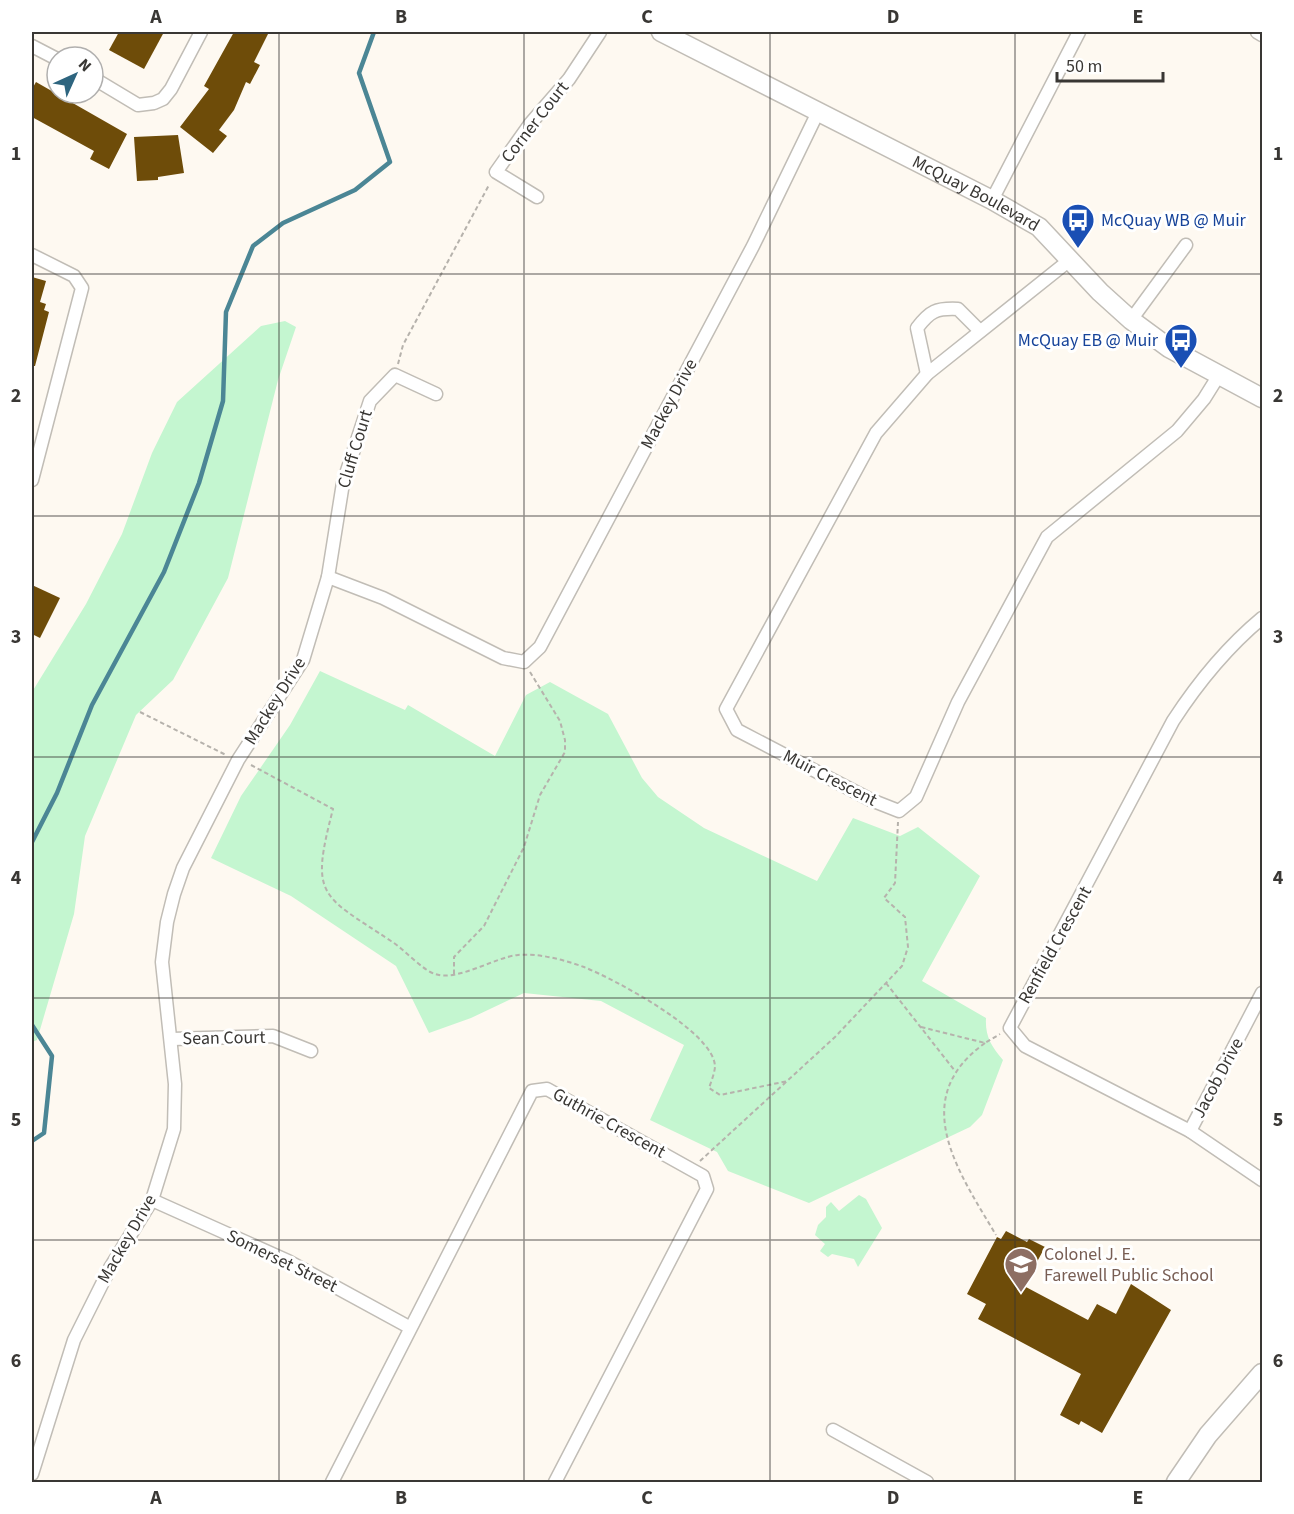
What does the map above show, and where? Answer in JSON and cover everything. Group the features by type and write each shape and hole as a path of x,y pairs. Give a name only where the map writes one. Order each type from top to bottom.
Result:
{"street":[{"path":"105,85 138,105 163,99 171,89 201,32"},
{"name":"Corner Court","path":"537,197 496,172 530,124 570,79 600,32"},
{"name":"McQuay Boulevard","path":"661,32 1039,226 1100,292 1131,320 1169,348 1263,398"},
{"path":"992,200 1079,32"},
{"path":"1257,32 1263,35"},
{"name":"Mackey Drive","path":"524,662 540,647 753,246 818,112"},
{"path":"1131,320 1186,245"},
{"path":"32,255 74,276 82,288 32,480"},
{"name":"Muir Crescent","path":"1071,259 927,374 876,433 726,709 737,730 871,801 899,811 916,797 958,702 1047,537 1177,431 1204,399 1219,375"},
{"path":"927,374 916,328 928,313 945,308 958,309 980,331"},
{"path":"396,375 436,394"},
{"name":"Cluff Court","path":"328,577 343,483 370,401 396,375"},
{"path":"328,577 383,598 503,658 524,662"},
{"name":"Mackey Drive","path":"32,1474 74,1340 110,1268 153,1200 174,1129 172,1039 166,1008 162,962 167,922 183,868 238,760 303,660 328,577"},
{"name":"Renfield Crescent","path":"1010,1028 1173,721 1199,680 1233,642 1263,618"},
{"name":"Jacob Drive","path":"1190,1131 1263,993"},
{"path":"1010,1028 1025,1046 1190,1131 1263,1180"},
{"name":"Sean Court","path":"172,1039 273,1036 311,1051"},
{"name":"Guthrie Crescent","path":"332,1482 532,1091 547,1089 692,1169"},
{"path":"555,1482 707,1189 703,1176 692,1169"},
{"name":"Somerset Street","path":"153,1200 288,1261 409,1328"},
{"path":"1176,1482 1208,1435 1263,1373"},
{"path":"832,1430 927,1482"}],"path":[{"path":"396,375 403,345 496,172"},
{"path":"454,974 454,957 484,926 524,847 540,795 565,752 565,740 560,721 524,662"},
{"path":"140,712 333,809 322,850 321,882 343,910 397,945 435,974 454,974 518,955 556,958 586,968 664,1009 696,1036 708,1049 715,1066 709,1088 713,1092 720,1095 788,1081"},
{"path":"692,1169 835,1037 902,966 908,947 905,917 884,898 895,883 899,811"},
{"path":"886,983 955,1071"},
{"path":"921,1027 985,1043"},
{"path":"996,1235 959,1172 942,1113 946,1088 964,1058 1010,1028"}],"green space":[{"path":"285,321 296,327 278,380 228,578 173,680 136,715 85,836 74,914 37,1040 32,1042 32,692 86,604 122,534 152,453 177,402 261,326"},
{"path":"320,671 405,710 408,705 495,756 526,695 550,682 608,714 642,778 658,797 704,828 817,881 853,818 900,836 918,827 980,876 922,981 986,1018 990,1040 1003,1060 982,1115 970,1127 809,1203 728,1171 717,1152 650,1120 684,1045 601,1001 524,993 471,1018 429,1033 396,966 291,896 211,858 241,796 290,725"},
{"path":"859,1195 866,1199 882,1228 858,1267 854,1259 832,1254 828,1257 820,1251 825,1244 815,1235 818,1225 826,1217 826,1207 831,1202 839,1211"}],"building":[{"path":"119,32 164,32 144,69 109,50"},
{"path":"234,32 269,32 254,62 260,65 250,84 246,82 234,110 219,130 227,136 213,153 180,127 209,89 204,86"},
{"path":"36,82 45,87 45,105 76,105 127,134 109,169 90,159 94,151 32,117 32,89"},
{"path":"178,135 184,173 158,177 158,180 137,181 134,137"},
{"path":"32,277 46,281 40,302 46,304 44,310 49,312 35,366 32,366"},
{"path":"32,585 60,598 40,638 32,634"},
{"path":"1006,1231 1027,1242 1029,1239 1045,1247 1024,1286 1088,1320 1097,1304 1116,1314 1131,1284 1171,1310 1102,1433 1081,1421 1079,1425 1060,1415 1081,1374 978,1319 986,1304 967,1294 997,1237 1001,1239"}],"waterway":[{"path":"32,842 57,793 92,705 164,572 199,483 223,401 226,312 253,246 283,223 355,190 390,162 359,73 374,32"},
{"path":"32,1025 52,1056 44,1133 32,1141"}],"place":[{"name":"McQuay WB @ Muir","path":"1078,249"},
{"name":"McQuay EB @ Muir","path":"1181,369"},
{"name":"Colonel J. E. Farewell Public School","path":"1021,1293"}]}
